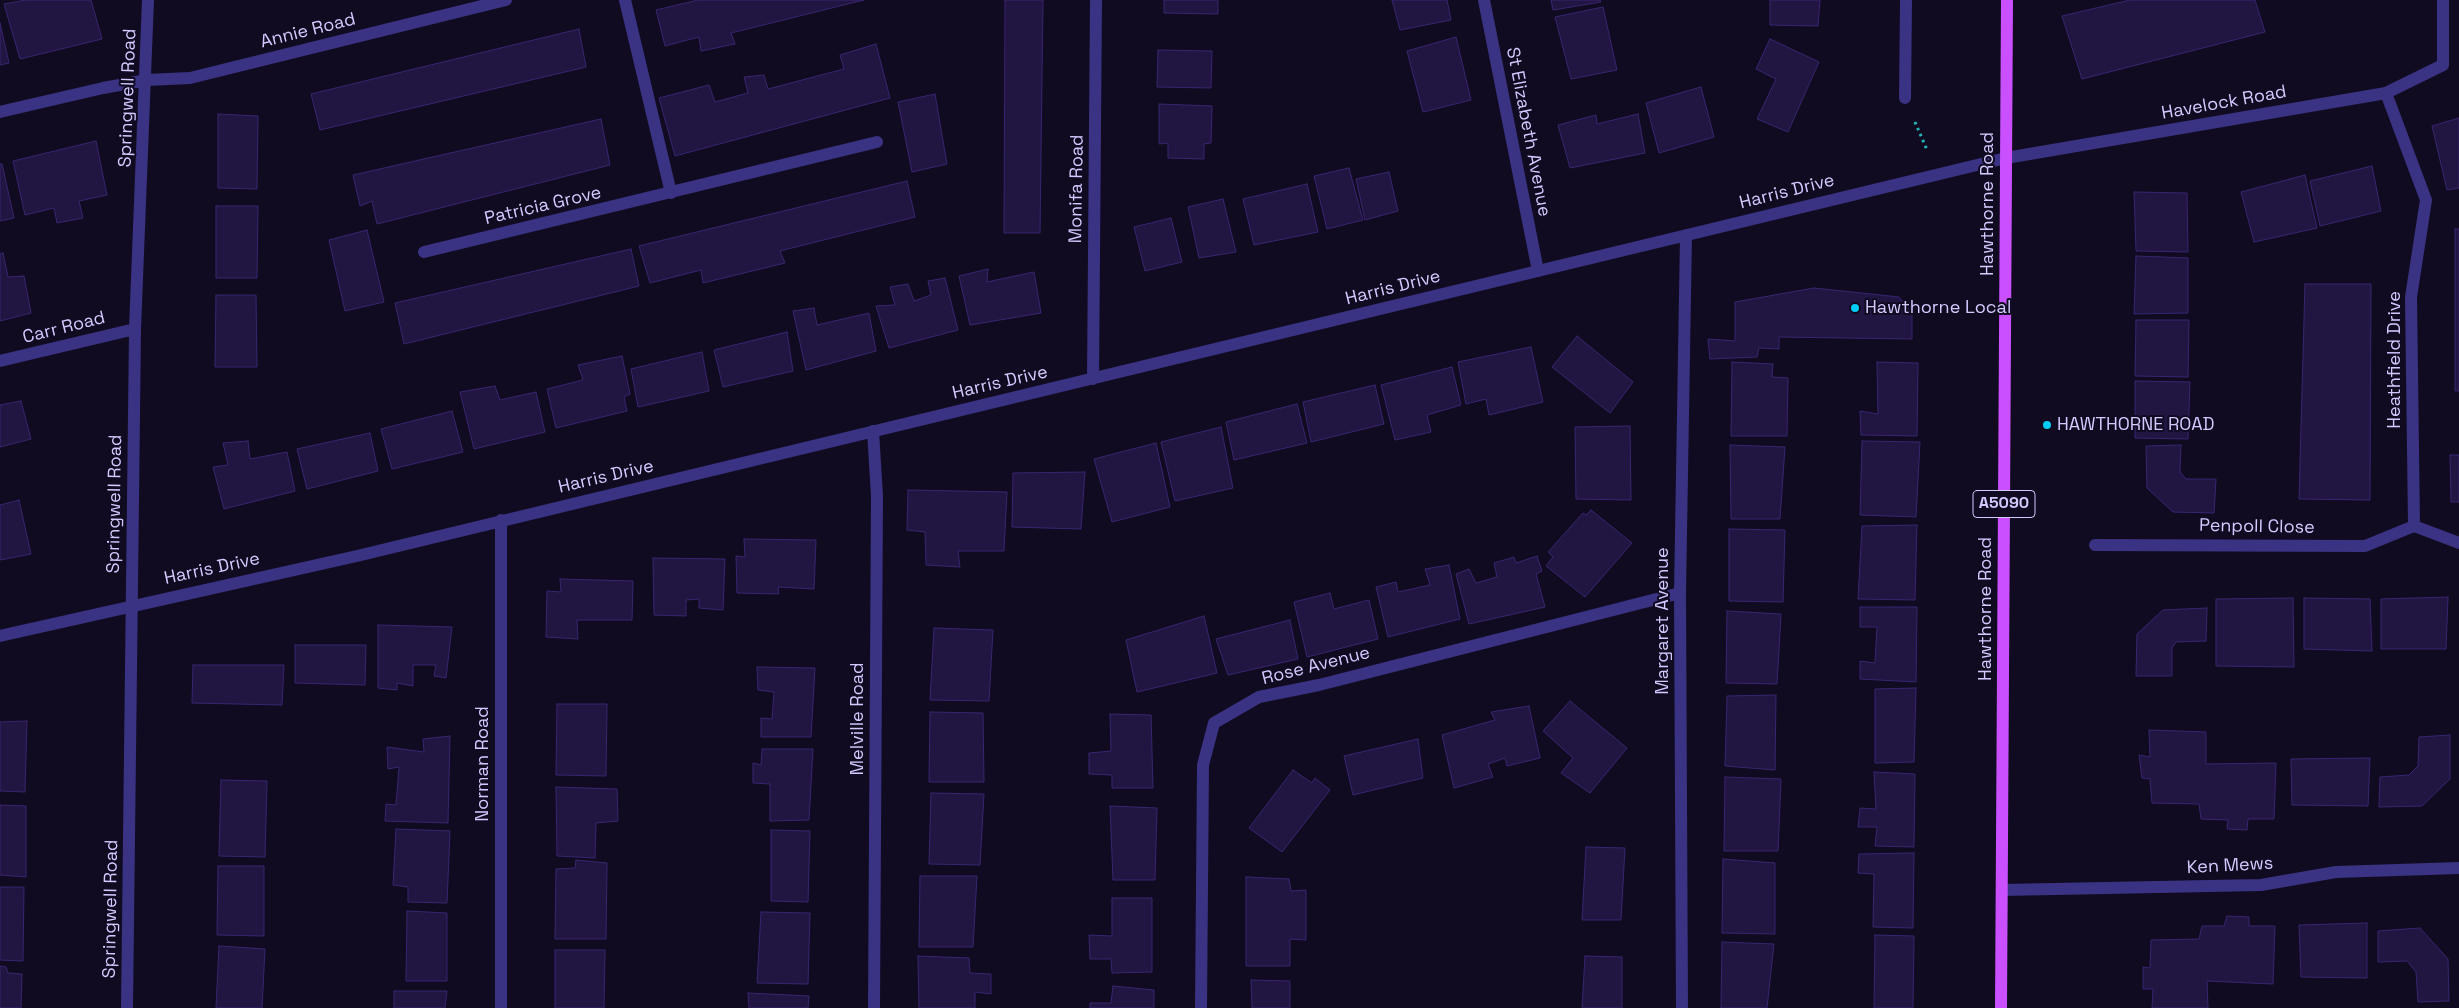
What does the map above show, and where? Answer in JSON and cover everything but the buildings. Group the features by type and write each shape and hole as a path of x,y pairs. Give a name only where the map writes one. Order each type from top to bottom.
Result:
{"main road":[{"name":"Hawthorne Road","path":"2001,1008 2007,0"}],"street":[{"name":"Springwell Road","path":"127,1008 135,329 147,80 148,0"},
{"name":"Annie Road","path":"0,112 103,88 147,80 190,78 506,0"},
{"path":"625,0 671,193"},
{"name":"Monifa Road","path":"1093,379 1096,0"},
{"name":"St Elizabeth Avenue","path":"1484,0 1538,271"},
{"path":"1905,98 1906,0"},
{"name":"Havelock Road","path":"2006,158 2386,94 2443,65 2443,0"},
{"name":"Heathfield Drive","path":"2386,94 2426,200 2411,297 2414,526"},
{"name":"Patricia Grove","path":"424,252 877,142"},
{"name":"Harris Drive","path":"0,636 132,604 357,556 2006,158"},
{"name":"Margaret Avenue","path":"1682,1008 1680,593 1686,235"},
{"name":"Carr Road","path":"0,362 135,329"},
{"name":"Melville Road","path":"873,431 877,496 874,1008"},
{"name":"Norman Road","path":"501,520 501,1008"},
{"path":"2414,526 2459,543"},
{"name":"Penpoll Close","path":"2095,545 2365,546 2414,526"},
{"name":"Rose Avenue","path":"1201,1008 1203,765 1214,723 1259,697 1319,684 1680,593"},
{"name":"Ken Mews","path":"2002,890 2260,885 2336,872 2459,868"}],"path":[{"path":"1905,98 1937,174"}],"place":[{"name":"Hawthorne Local","path":"1855,308"},
{"name":"HAWTHORNE ROAD","path":"2047,425"}]}
